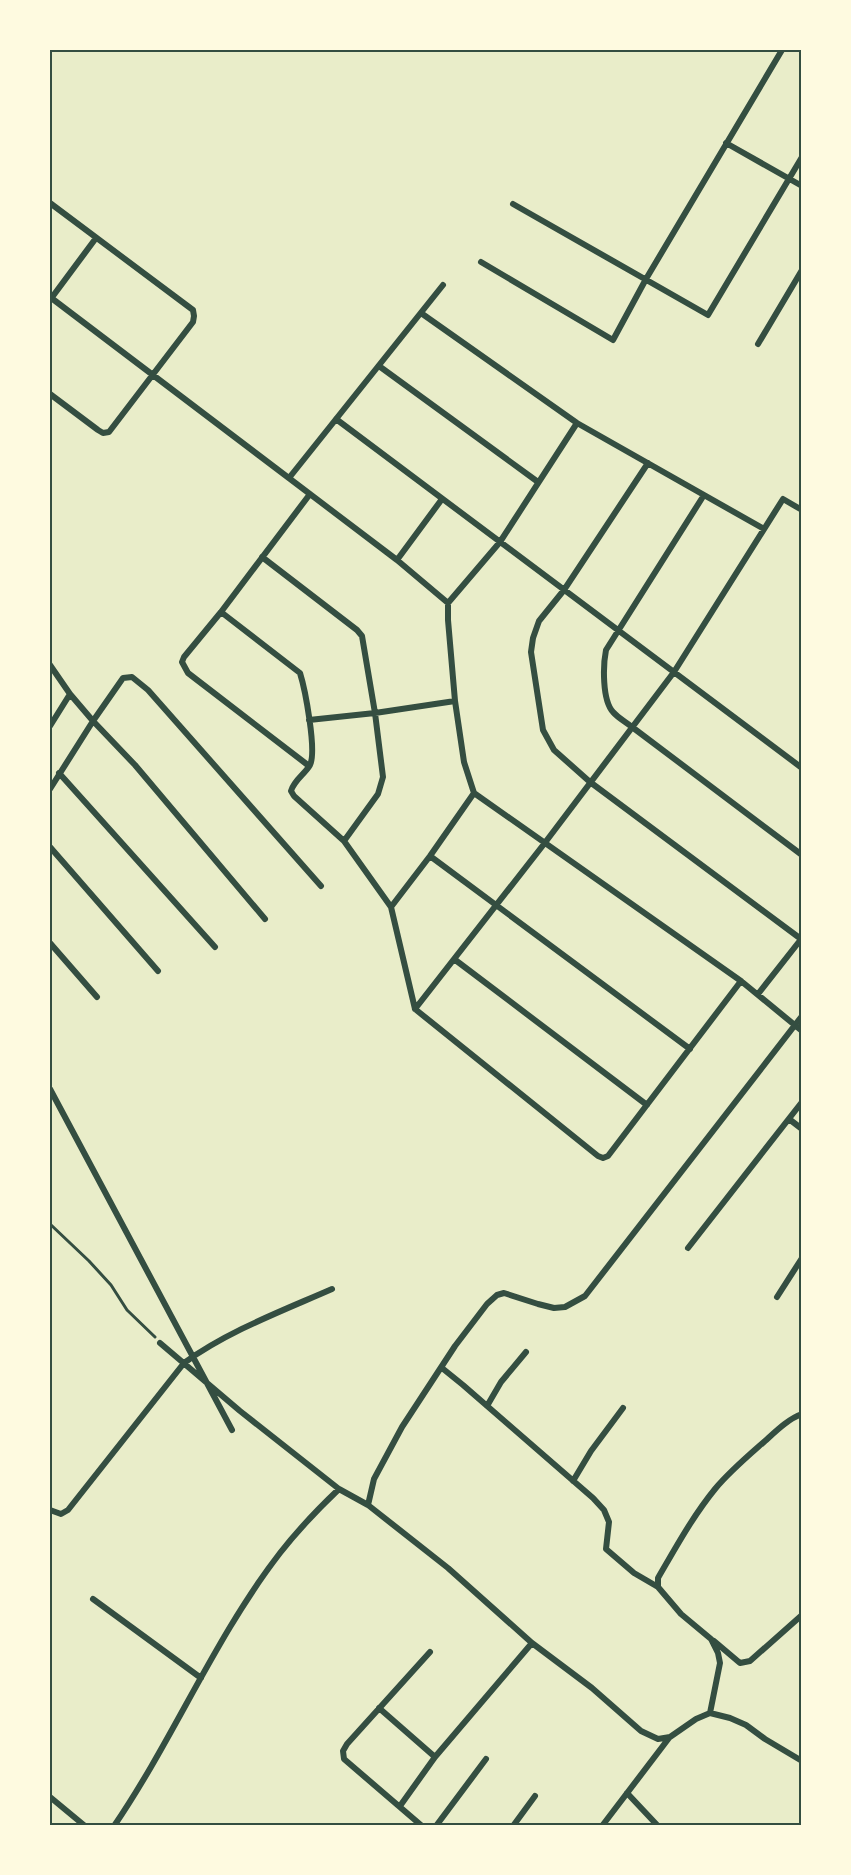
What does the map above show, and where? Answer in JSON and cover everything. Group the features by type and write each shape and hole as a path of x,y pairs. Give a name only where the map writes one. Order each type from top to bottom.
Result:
{"street":[{"path":"480,262 613,340 646,279 782,50"},
{"path":"726,143 801,186"},
{"path":"513,204 708,315 801,157"},
{"path":"50,204 193,310 194,316 193,322 109,432 103,433 98,430 50,394"},
{"path":"96,238 50,299 397,560 448,603"},
{"path":"758,344 801,270"},
{"path":"289,478 443,285"},
{"path":"421,313 577,423 765,528"},
{"path":"379,366 538,482"},
{"path":"336,419 801,768"},
{"path":"577,423 500,542 448,603 455,701 464,762 474,793 758,993 801,1031"},
{"path":"648,463 564,590 539,621 531,652 543,730 554,750 590,782 801,939 758,993"},
{"path":"309,766 188,673 182,662 310,494"},
{"path":"704,495 606,650 603,663 607,702 612,711 632,727 801,855"},
{"path":"397,560 442,499"},
{"path":"415,1009 674,672 783,499 801,510"},
{"path":"262,557 362,636 383,777 378,794 344,841"},
{"path":"221,612 300,673 309,720 312,757 309,766 292,786 291,791 344,841 391,907 415,1009 598,1156 603,1158 608,1156 741,981"},
{"path":"50,664 70,694 135,765 265,919"},
{"path":"50,789 123,678 132,677 148,690 321,886"},
{"path":"50,726 70,694"},
{"path":"309,720 455,701"},
{"path":"59,773 215,947"},
{"path":"391,907 474,793"},
{"path":"50,847 158,971"},
{"path":"430,856 690,1049"},
{"path":"50,943 97,997"},
{"path":"454,959 647,1105"},
{"path":"368,1505 374,1479 418,1400 487,1304 497,1295 504,1293 555,1308 565,1307 585,1296 801,1016"},
{"path":"50,1089 232,1430"},
{"path":"688,1248 801,1102"},
{"path":"789,1119 801,1129"},
{"path":"777,1297 801,1258"},
{"path":"50,1510 61,1514 68,1510 184,1364 202,1351 274,1314 332,1289"},
{"path":"160,1343 240,1411 339,1489 368,1505 448,1568 532,1643 592,1688 641,1731 658,1739 670,1737"},
{"path":"487,1406 501,1382 526,1352"},
{"path":"442,1368 593,1498 607,1516 609,1529 606,1549 612,1556 634,1573 658,1587 681,1614 741,1664 750,1661 801,1615"},
{"path":"573,1481 591,1451 623,1408"},
{"path":"658,1587 658,1578 689,1525 716,1488 738,1464 781,1427 801,1414"},
{"path":"114,1826 145,1778 234,1623 279,1554 303,1524 339,1489"},
{"path":"93,1599 201,1678"},
{"path":"710,1713 720,1663 711,1639"},
{"path":"400,1806 435,1757 532,1643"},
{"path":"422,1826 344,1759 343,1751 430,1652"},
{"path":"380,1708 435,1757"},
{"path":"602,1826 670,1737 696,1719 710,1713 746,1725 801,1761"},
{"path":"436,1826 486,1758"},
{"path":"627,1793 658,1826"},
{"path":"513,1826 535,1796"},
{"path":"50,1797 85,1826"}],"path":[{"path":"50,1224 89,1261 111,1285 127,1310 160,1343"}]}
